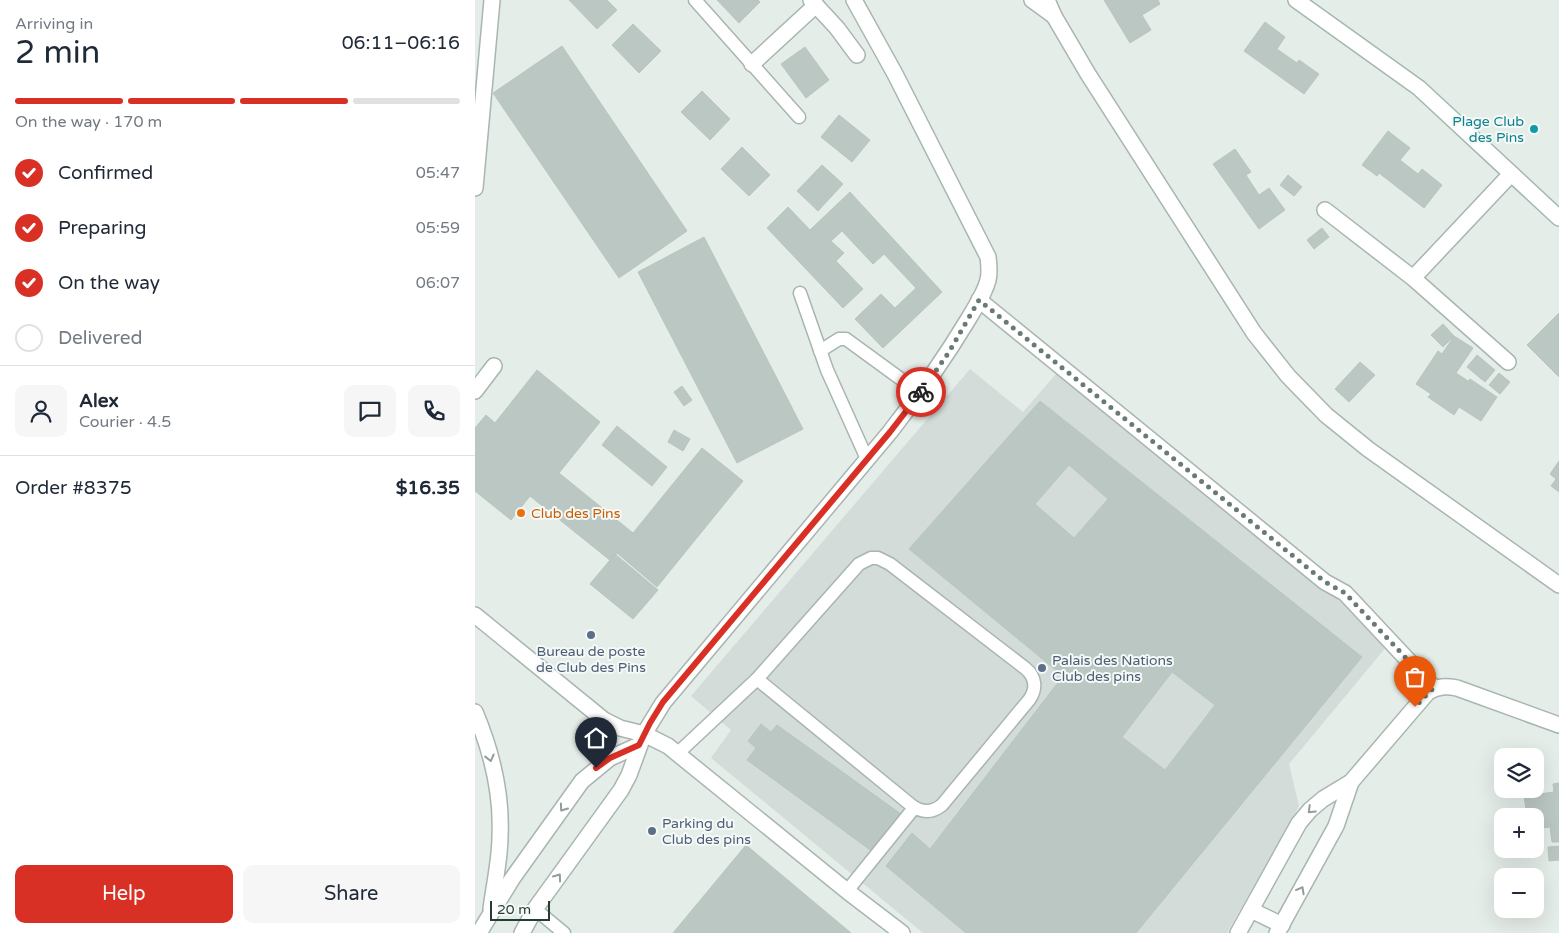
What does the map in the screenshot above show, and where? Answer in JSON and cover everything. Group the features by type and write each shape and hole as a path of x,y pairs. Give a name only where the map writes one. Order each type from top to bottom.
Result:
{"street":[{"path":"475,188 492,0"},
{"path":"522,933 535,909 621,790 629,775 641,740 663,702 920,393 949,352 979,300 988,280 989,268 987,257 895,74 854,0"},
{"path":"1032,0 1054,16"},
{"path":"1047,0 1054,16 1088,74 1254,334 1288,376 1326,415 1368,449 1559,585"},
{"path":"1296,0 1419,88 1559,218"},
{"path":"752,64 814,3 837,28 857,55"},
{"path":"1413,278 1511,174"},
{"path":"1325,210 1413,278 1508,362"},
{"path":"979,300 1325,582 1345,593 1434,688"},
{"path":"475,391 494,366"},
{"path":"475,615 604,720 641,740 663,743 678,753 847,891 902,933"},
{"path":"1238,933 1299,822 1323,800 1351,782 1434,688 1445,686 1457,688 1559,725"},
{"path":"475,712 489,753 499,808 501,836 490,915"},
{"path":"479,933 512,878 582,781 610,758 641,740"},
{"path":"1251,910 1280,929 1336,826 1351,782"}],"lane":[{"path":"695,0 799,117"},
{"path":"800,293 820,351 867,459"},
{"path":"820,351 836,341 846,340 920,393"},
{"path":"678,753 757,679 859,564 871,558 878,558 890,564 1030,672 1035,684 1033,696 942,805 937,809 925,812 914,808 757,679"},
{"path":"847,891 914,808"},
{"path":"535,909 564,933"}],"shaded area":[{"name":"Palais des Nations Club des pins","path":"970,369 1023,412 1056,374 1392,640 1289,764 1299,806 1227,933 923,933 711,758 731,730 691,696"}],"building":[{"path":"569,0 607,0 617,10 597,29"},
{"path":"717,0 758,0 760,2 739,23"},
{"path":"1104,0 1158,0 1160,4 1142,15 1151,30 1130,43"},
{"path":"1265,22 1285,37 1277,49 1297,63 1299,60 1319,74 1304,94 1244,51"},
{"path":"633,24 661,51 639,73 612,45"},
{"path":"562,46 687,231 619,278 493,93"},
{"path":"805,47 829,80 806,98 781,64"},
{"path":"702,91 730,119 710,140 681,112"},
{"path":"839,115 870,140 852,162 821,137"},
{"path":"1388,131 1410,148 1400,160 1418,174 1422,169 1442,185 1424,208 1379,173 1377,176 1362,165"},
{"path":"742,147 770,175 749,196 721,169"},
{"path":"1235,149 1251,172 1246,175 1259,195 1269,188 1285,210 1259,229 1213,164"},
{"path":"822,165 843,184 818,211 797,191"},
{"path":"1288,175 1302,187 1294,196 1280,185"},
{"path":"850,192 942,292 883,348 855,319 881,294 895,308 916,288 884,254 873,264 842,231 831,241 844,253 836,261 863,289 843,308 767,228 788,207 810,230"},
{"path":"1322,228 1329,237 1314,249 1307,240"},
{"path":"704,237 803,429 737,463 638,272"},
{"path":"1559,313 1559,377 1527,345"},
{"path":"1443,324 1454,336 1443,347 1431,335"},
{"path":"1454,336 1473,348 1456,373 1468,381 1470,379 1497,397 1481,421 1459,407 1454,415 1428,397 1431,394 1416,384 1438,351 1442,354"},
{"path":"1477,355 1495,370 1485,382 1467,367"},
{"path":"1360,362 1375,375 1349,402 1335,389"},
{"path":"537,370 600,422 559,473 633,533 702,448 743,481 657,587 617,553 611,561 530,496 511,520 475,491 475,428 486,415 495,423"},
{"path":"1499,373 1510,382 1500,394 1489,385"},
{"path":"682,386 692,400 684,406 674,392"},
{"path":"1040,401 1362,657 1136,933 966,933 886,866 912,833 930,849 1063,676 909,549","holes":["1069,465 1108,499 1074,538 1035,504","1172,672 1215,705 1165,770 1122,737"]},
{"path":"617,426 667,467 652,486 602,445"},
{"path":"674,430 690,439 683,451 668,442"},
{"path":"1559,461 1559,492 1551,486 1556,479 1550,474"},
{"path":"615,554 658,590 633,619 590,584"},
{"path":"761,724 771,732 777,725 901,814 873,852 747,760 756,748 748,741"},
{"path":"1559,783 1559,842 1552,842 1550,827 1544,828 1544,808 1526,808 1524,798 1544,798 1544,793 1554,792 1553,784"},
{"path":"746,845 851,933 673,933"},
{"path":"1559,846 1559,860 1549,861 1548,847"}],"way so far":[{"path":"921,392 949,352 979,300 1325,582 1345,593 1434,688 1415,707"}],"place":[{"name":"Plage Club des Pins","path":"1534,129"},
{"name":"Club des Pins","path":"521,513"},
{"name":"Bureau de poste de Club des Pins","path":"591,635"},
{"name":"Palais des Nations Club des pins","path":"1042,668"},
{"name":"Parking du Club des pins","path":"652,831"}],"route":[{"path":"596,768 610,758 639,745 663,702 890,432 921,392"}]}
